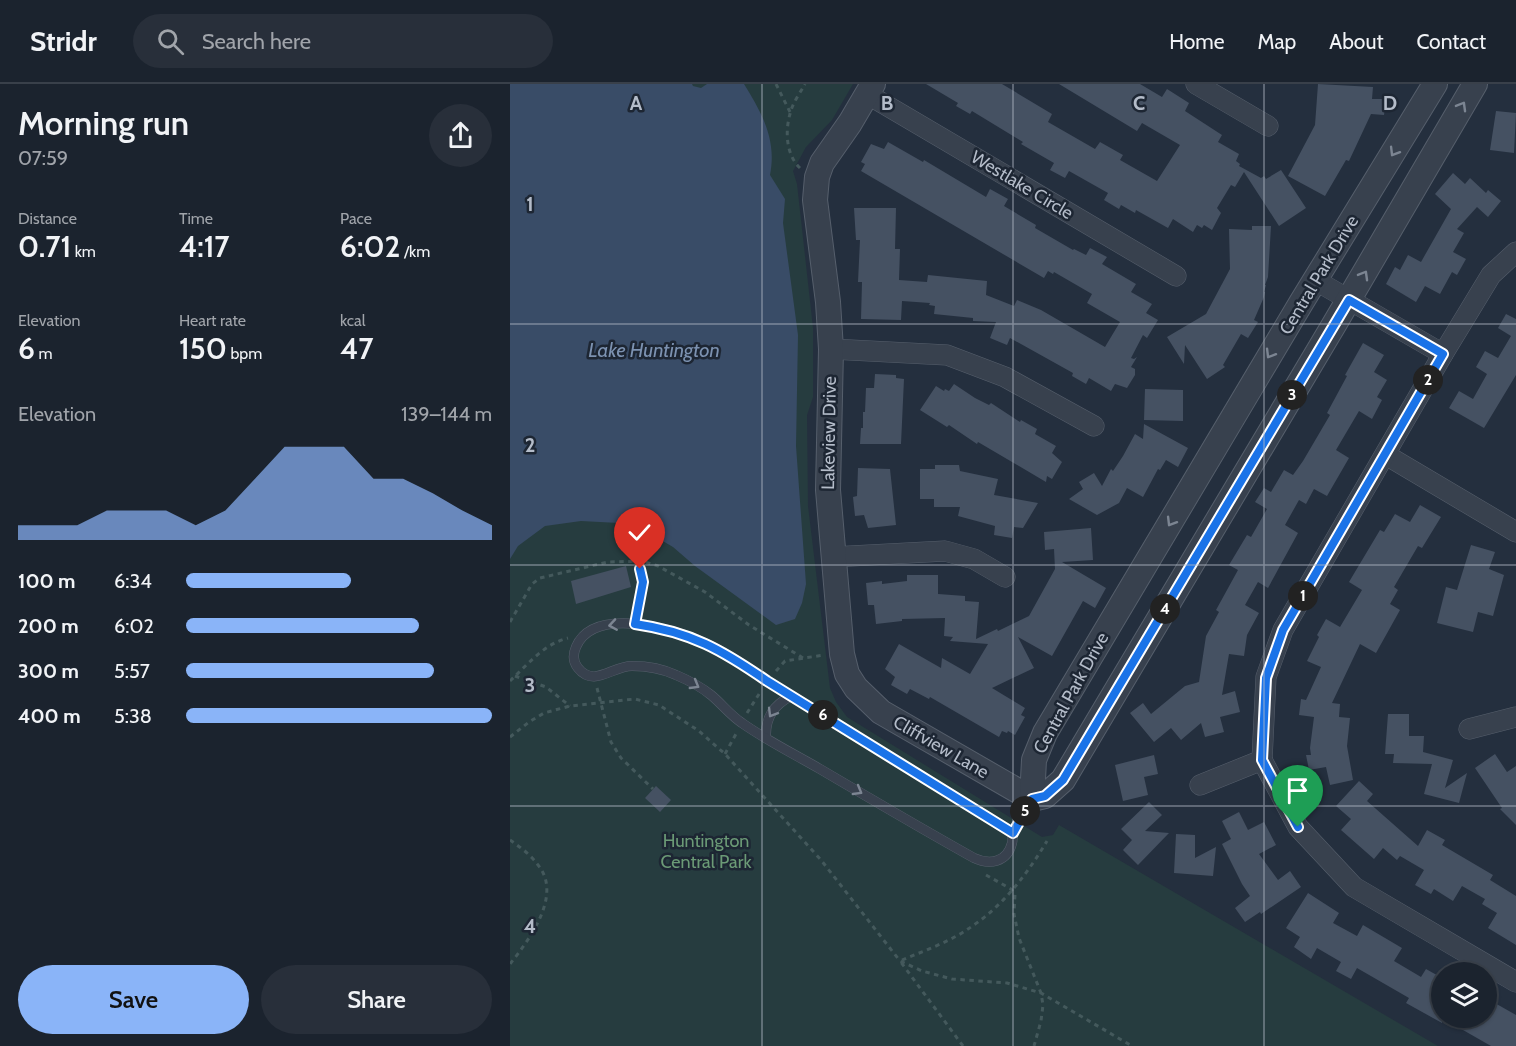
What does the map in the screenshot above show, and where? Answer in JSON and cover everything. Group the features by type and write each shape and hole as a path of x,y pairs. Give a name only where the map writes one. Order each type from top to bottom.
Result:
{"street":[{"path":"1196,84 1268,126"},
{"name":"Central Park Drive","path":"1435,84 1315,280 1046,734 1034,760 1032,799 1045,796 1063,780 1475,84"},
{"path":"818,177 822,163 870,89"},
{"name":"Westlake Circle","path":"870,89 1176,276"},
{"name":"Lakeview Drive","path":"818,177 815,200 828,302 831,349 828,490 832,557 842,654 847,674 856,688"},
{"path":"1516,252 1491,275 1283,630 1266,678 1262,760 1298,827 1354,887 1516,982"},
{"path":"1315,280 1443,354"},
{"path":"831,349 947,355 1005,377 1094,426"},
{"path":"1386,455 1516,532"},
{"path":"832,557 945,550 974,558 1005,578"},
{"name":"Cliffview Lane","path":"856,688 881,712 1032,799"},
{"path":"1469,729 1516,717"},
{"path":"995,779 1012,776 1034,760"},
{"path":"1200,785 1262,760"}],"lane":[{"path":"1013,833 791,696 734,658 706,643 680,633 635,624 614,623 585,634 574,650 573,660 579,670 594,678 617,668 631,666 675,674 700,687 741,723 985,863 995,862 1004,857 1012,844 1013,833 1032,799"},
{"path":"766,738 768,719 774,708 780,701 791,696"}],"path":[{"path":"776,84 790,112"},
{"path":"805,84 790,112 787,133 790,155 801,168 818,177"},
{"path":"635,624 643,582 636,561"},
{"path":"510,622 532,584 540,578 608,562 642,561 658,566 705,592 749,625 803,658"},
{"path":"510,681 541,651 558,641 585,634"},
{"path":"515,676 546,687 570,706"},
{"path":"594,678 611,742 621,758 653,789"},
{"path":"510,737 544,713 600,701 635,699 659,705 699,731 725,754 821,860 963,1046"},
{"path":"510,840 539,865 548,885 545,906 527,942 510,964"},
{"path":"900,961 970,928 993,911 1029,871 1047,841"},
{"path":"974,858 974,864 979,870 1013,891"},
{"path":"1013,891 1014,914 1019,938 1041,993 1043,1005 1034,1046"},
{"path":"900,961 922,971 952,979 1007,983 1041,993 1132,1046"}],"green space":[{"name":"Huntington Central Park","path":"510,84 853,84 832,120 806,147 793,171 797,184 813,328 813,397 807,415 808,506 830,688 836,702 847,717 1042,837 1053,835 1059,825 1438,1046 510,1046"}],"water":[{"name":"Lake Huntington","path":"510,84 692,84 701,88 707,84 744,84 757,106 770,138 772,162 770,175 785,199 783,223 798,335 796,446 806,584 802,603 795,619 776,625 695,566 673,547 649,533 619,523 581,521 545,526 518,546 510,559"}],"building":[{"path":"926,84 1002,84 1052,114 1048,122 1095,149 1100,142 1123,155 1120,160 1157,181 1180,145 1142,123 1137,131 1059,84 1140,84 1162,97 1167,89 1189,103 1185,111 1222,135 1218,142 1239,154 1236,161 1240,164 1239,166 1261,178 1264,176 1266,179 1281,170 1306,208 1279,226 1244,172 1235,187 1231,185 1217,208 1221,213 1212,230 1204,225 1202,228 1197,225 1193,232 1173,219 1168,228 1136,210 1135,213 1121,205 1119,209 1104,200 1108,193 1069,171 1065,178 1050,170 1054,163 972,111 970,114 956,106 958,103"},
{"path":"1318,84 1373,87 1372,99 1386,99 1384,115 1371,114 1349,161 1346,160 1325,196 1288,176 1315,125"},
{"path":"1496,111 1516,113 1514,153 1490,150"},
{"path":"888,142 923,162 924,160 986,197 990,189 1008,199 1004,206 1036,225 1035,228 1073,250 1086,255 1090,248 1107,257 1102,264 1136,284 1131,292 1152,304 1146,313 1158,320 1147,338 1143,335 1131,358 1137,357 1131,367 1135,369 1135,375 1127,388 1115,384 1111,391 1089,378 1086,384 1072,376 1073,373 1010,338 1007,345 990,338 996,322 973,321 973,318 934,314 935,306 929,305 930,303 902,301 901,320 861,319 862,282 858,282 860,240 856,240 854,208 896,208 895,249 900,249 899,280 927,282 928,275 987,281 986,295 1014,306 1017,300 1041,310 1105,347 1120,322 1087,303 1092,294 1054,272 1053,274 1048,271 1044,278 861,171 865,164 861,162 871,144 884,149"},
{"path":"1453,173 1465,184 1470,178 1486,193 1488,190 1501,201 1488,217 1477,207 1457,229 1464,233 1453,252 1466,259 1457,275 1452,272 1440,294 1425,286 1416,302 1386,284 1395,267 1400,270 1408,255 1421,262 1451,209 1435,194"},
{"path":"1252,226 1271,226 1268,277 1264,297 1254,320 1258,322 1248,338 1241,334 1223,365 1225,367 1207,379 1185,345 1184,364 1167,337 1206,314 1230,269 1229,229 1252,230"},
{"path":"1506,314 1516,319 1516,375 1484,428 1449,408 1459,391 1473,399 1487,374 1476,367 1485,351 1498,358 1511,336 1498,328"},
{"path":"1363,343 1384,355 1374,372 1387,380 1377,397 1382,400 1372,419 1359,411 1336,450 1349,458 1327,496 1314,489 1306,504 1299,500 1285,525 1298,533 1268,588 1258,582 1245,605 1259,613 1247,635 1244,656 1229,654 1222,695 1235,691 1240,712 1220,717 1224,732 1205,737 1201,723 1181,740 1171,728 1154,742 1130,713 1143,703 1151,714 1185,686 1199,682 1206,636 1219,612 1216,610 1238,570 1229,565 1247,535 1251,537 1267,509 1255,502 1264,488 1271,492 1284,470 1293,475 1303,461 1330,415 1327,413"},
{"path":"875,374 896,375 896,378 904,379 901,444 860,444 866,388 874,388"},
{"path":"954,384 975,398 989,405 991,403 1020,422 1021,420 1037,429 1035,434 1056,446 1052,453 1062,462 1052,479 1047,476 1046,482 920,410 936,386 949,391"},
{"path":"1145,389 1183,390 1183,421 1144,420"},
{"path":"1144,424 1188,448 1178,467 1166,460 1160,470 1158,469 1143,497 1127,488 1119,503 1097,515 1069,499 1083,489 1079,482 1094,473 1102,486 1135,434 1143,439"},
{"path":"935,465 959,465 960,471 998,479 994,495 1038,503 1023,528 1014,527 1012,538 994,535 995,526 958,516 960,507 934,507 934,499 920,499 920,469 935,469"},
{"path":"858,468 890,469 896,525 868,528 864,515 855,516 853,497 857,496"},
{"path":"1420,505 1441,517 1422,548 1418,546 1394,587 1398,590 1390,604 1400,610 1376,653 1360,644 1332,703 1340,704 1339,717 1350,718 1347,746 1353,780 1330,785 1326,767 1309,770 1306,755 1311,755 1314,717 1299,715 1301,699 1306,700 1321,667 1307,661 1326,619 1340,627 1362,590 1349,582 1380,530 1384,532 1395,514 1410,522"},
{"path":"1091,528 1093,560 1062,562 1106,588 1095,608 1083,601 1052,656 1018,637 1034,668 992,688 1025,708 1021,715 1025,717 1015,735 1002,731 999,737 930,697 929,699 910,689 907,694 891,685 895,677 885,669 899,644 941,668 942,658 970,674 988,644 950,641 953,637 944,636 945,618 902,619 902,621 876,624 874,605 868,605 866,583 907,581 907,575 938,575 938,594 965,596 965,601 979,602 976,639 1029,616 1055,569 1054,549 1045,550 1044,532"},
{"path":"1471,545 1495,552 1489,569 1504,575 1493,616 1478,612 1473,632 1437,623 1446,587 1457,590"},
{"path":"626,566 631,587 576,604 571,581"},
{"path":"1388,714 1409,714 1409,736 1424,736 1423,752 1453,760 1445,788 1467,773 1459,803 1424,794 1432,764 1393,763 1394,754 1385,754"},
{"path":"1495,754 1507,772 1516,766 1516,825 1500,809 1502,808 1475,768"},
{"path":"1154,755 1158,774 1144,777 1148,795 1123,801 1115,765"},
{"path":"1359,781 1373,794 1367,801 1418,846 1427,830 1445,840 1442,845 1493,875 1490,880 1516,896 1516,945 1488,928 1497,913 1482,904 1485,899 1462,886 1453,901 1434,889 1431,894 1415,885 1424,870 1400,856 1397,860 1383,848 1374,859 1341,830 1351,819 1336,806"},
{"path":"656,786 671,800 660,812 645,798"},
{"path":"1149,802 1162,815 1145,831 1169,833 1138,865 1123,850 1132,840 1121,829"},
{"path":"1239,812 1248,830 1264,822 1276,845 1259,854 1278,880 1290,871 1301,887 1245,922 1235,908 1250,896 1222,844 1231,839 1222,821"},
{"path":"1176,834 1195,835 1195,858 1216,847 1213,876 1174,873"},
{"path":"1308,893 1339,913 1333,923 1357,936 1363,925 1402,948 1394,961 1421,977 1426,969 1431,972 1431,1017 1406,1003 1409,998 1357,968 1351,979 1336,971 1341,962 1317,948 1311,959 1294,947 1300,937 1286,928"},
{"path":"1497,1004 1516,1015 1516,1046 1491,1046 1460,1028 1497,1028"}],"route":[{"path":"640,569 643,582 639,592 635,624 680,633 706,643 734,658 767,681 1013,833 1032,799 1045,796 1063,780 1349,300 1443,354 1283,630 1266,678 1262,760 1298,827"}]}
